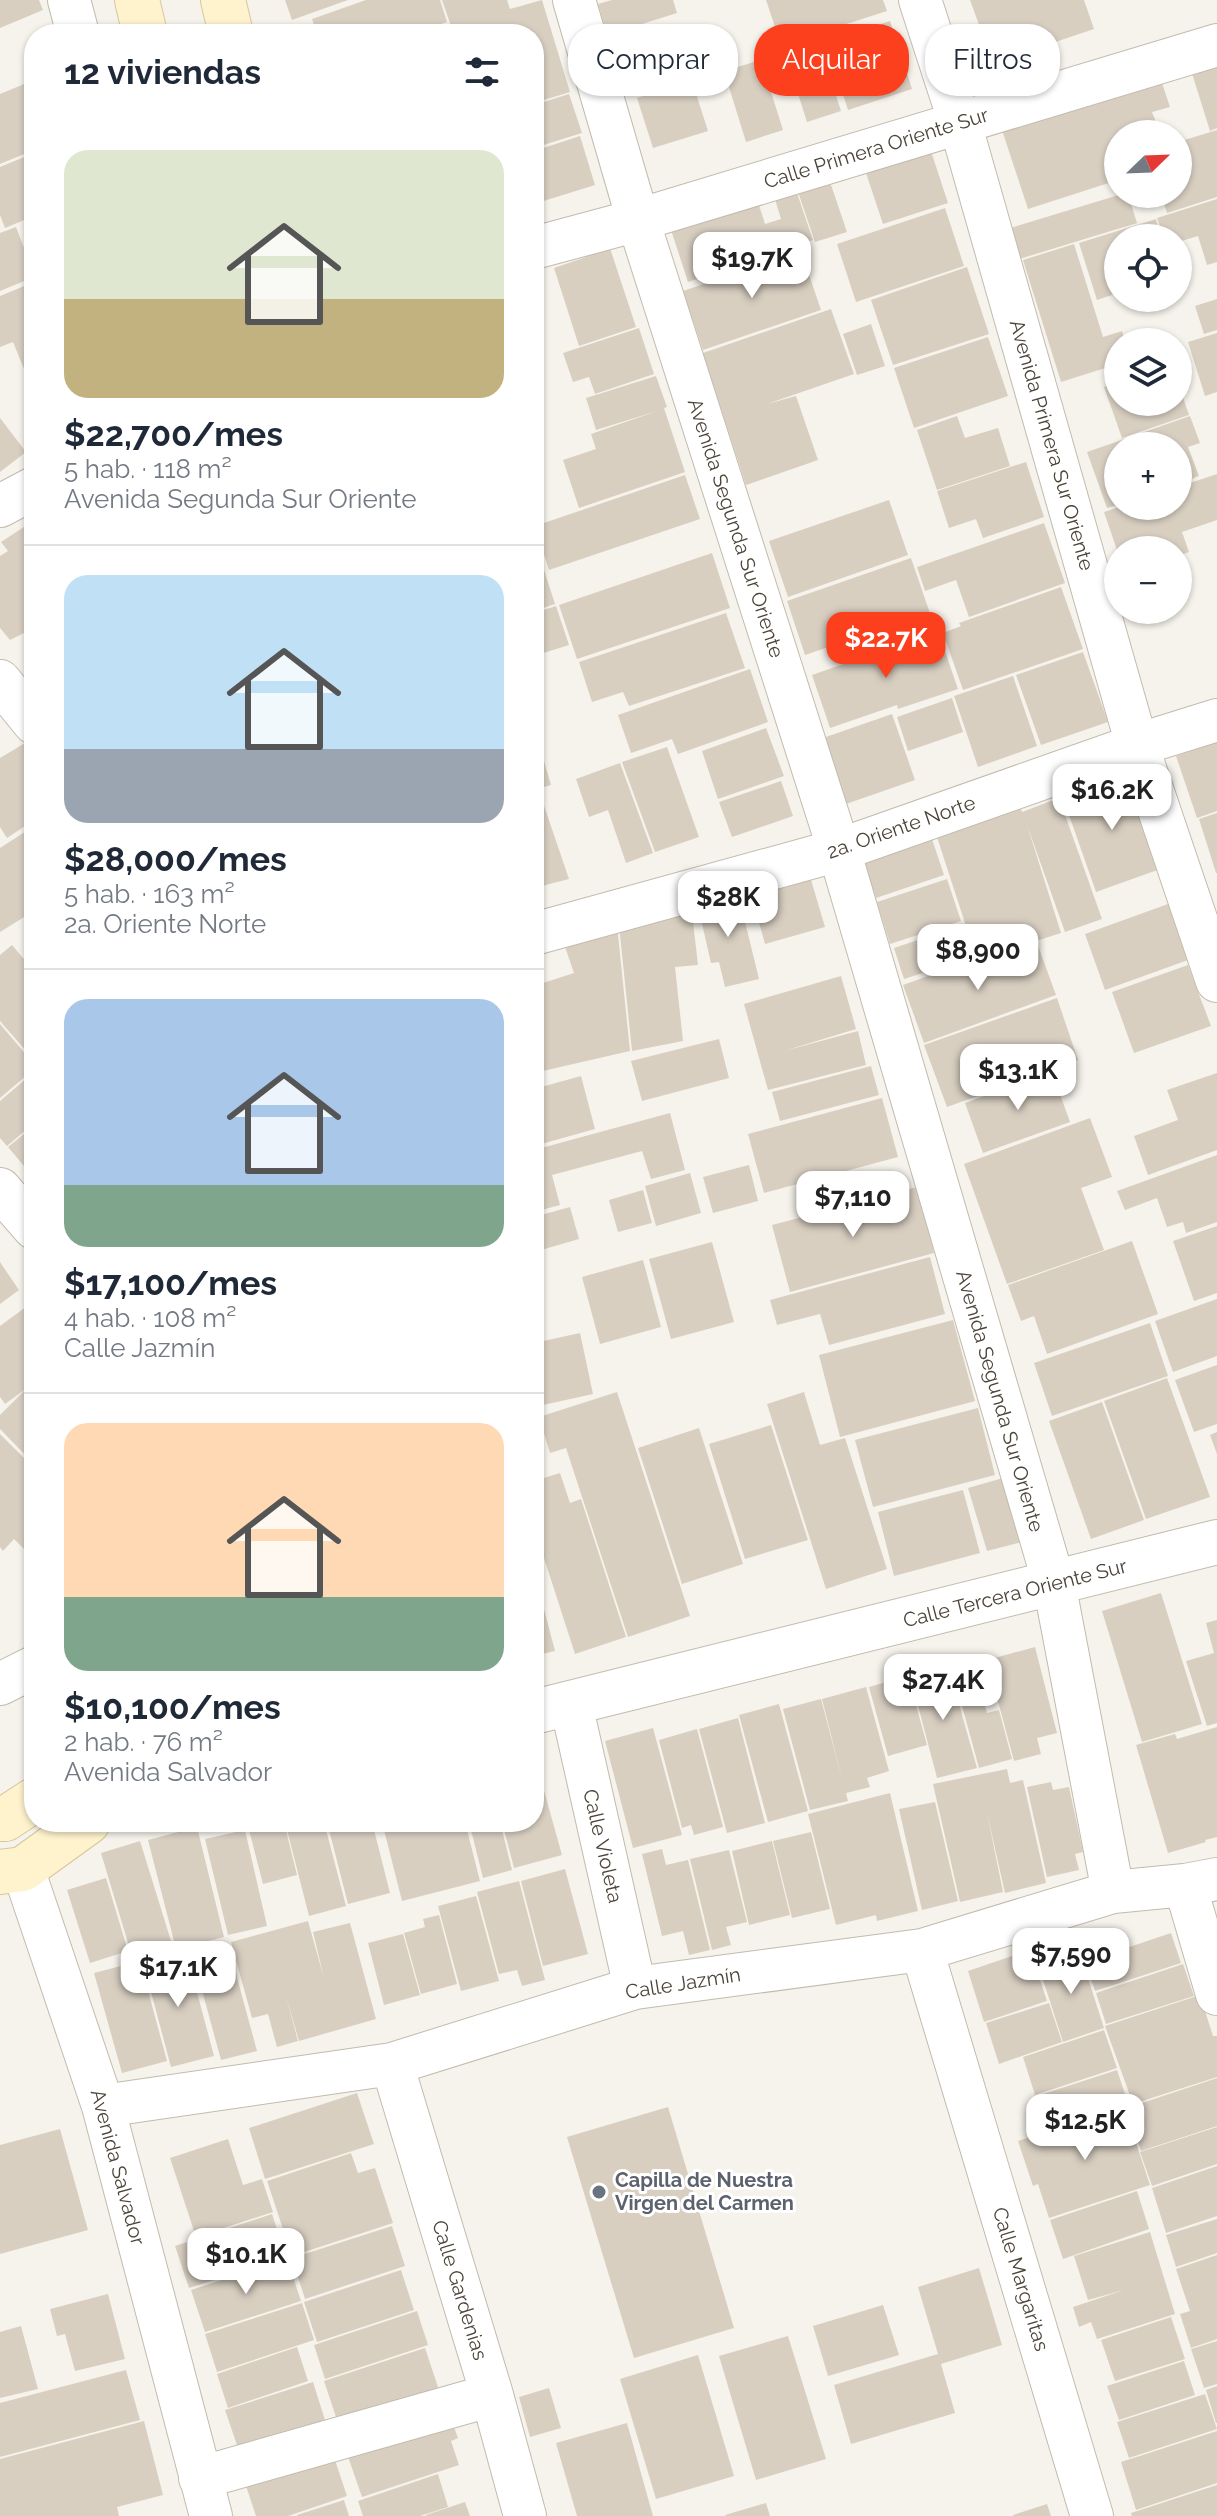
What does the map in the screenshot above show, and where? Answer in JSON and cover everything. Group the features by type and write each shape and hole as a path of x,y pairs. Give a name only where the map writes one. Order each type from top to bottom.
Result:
{"main road":[{"path":"137,0 143,24"},
{"path":"223,0 229,24"},
{"path":"0,1819 24,1807"},
{"path":"12,1871 72,1832"}],"street":[{"path":"69,0 75,24"},
{"name":"Avenida Segunda Sur Oriente","path":"574,0 638,220 839,850 1054,1583 1113,1892"},
{"name":"Avenida Primera Sur Oriente","path":"920,0 960,123 1137,745 1217,981"},
{"name":"Calle Primera Oriente Sur","path":"544,245 638,220 1217,45"},
{"path":"0,506 24,493"},
{"path":"0,681 24,711"},
{"name":"2a. Oriente Norte","path":"544,931 839,850 1217,720"},
{"path":"0,1189 24,1217"},
{"name":"Calle Tercera Oriente Sur","path":"552,1708 1217,1542"},
{"path":"0,1684 24,1672"},
{"name":"Calle Violeta","path":"552,1708 635,1988"},
{"name":"Avenida Salvador","path":"12,1871 103,2106 206,2497"},
{"path":"1201,1882 1217,1994"},
{"name":"Calle Jazmín","path":"103,2106 392,2064 635,1988 922,1950 1113,1892 1201,1882"},
{"name":"Calle Margaritas","path":"922,1950 1092,2516"},
{"name":"Calle Gardenias","path":"392,2064 492,2395 525,2516"},
{"path":"206,2497 492,2395"}],"building":[{"path":"0,0 39,0 43,10 0,28"},
{"path":"285,0 348,0 292,20"},
{"path":"366,0 440,0 447,22 314,24 312,19"},
{"path":"442,0 507,0 510,9 542,0 568,85 568,93 544,100 544,24 450,24"},
{"path":"612,0 673,0 677,13 642,24 604,24 598,4"},
{"path":"766,0 883,0 887,11 846,24 774,24"},
{"path":"970,0 1084,0 1094,29 1060,40 1060,24 979,24"},
{"path":"1217,59 1217,128 1210,131 1190,67"},
{"path":"754,62 754,96 772,96 783,130 746,142 732,96 738,96 738,67"},
{"path":"1161,80 1170,107 1152,112 1155,120 1104,120 1104,185 1028,209 1001,127"},
{"path":"24,84 24,154 0,164 0,94"},
{"path":"568,94 582,133 544,145 544,102"},
{"path":"697,96 708,131 653,148 637,98"},
{"path":"799,96 836,96 841,111 807,122"},
{"path":"843,96 891,96 848,110"},
{"path":"1217,130 1217,197 1192,205 1192,138"},
{"path":"580,136 595,185 544,201 544,148"},
{"path":"929,145 948,203 883,224 864,167"},
{"path":"24,157 24,220 5,228 0,215 0,167"},
{"path":"828,176 847,232 815,242 796,186"},
{"path":"796,190 813,240 688,282 671,230 758,202 765,224 781,219 774,196"},
{"path":"1104,199 1104,208 1132,208 1137,223 1104,224 1104,233 1016,260 1007,229"},
{"path":"1217,199 1217,262 1207,265 1198,236 1192,238 1192,224 1159,224 1157,218"},
{"path":"945,208 964,266 856,302 837,244"},
{"path":"1165,208 1183,208 1167,213"},
{"path":"1156,219 1157,224 1140,224"},
{"path":"16,227 24,248 24,281 0,291 0,233"},
{"path":"1104,235 1104,298 1097,300 1079,243"},
{"path":"608,242 636,327 579,346 554,268 586,257 584,250"},
{"path":"1074,244 1104,337 1104,368 1061,382 1023,260"},
{"path":"801,251 821,310 703,350 683,291"},
{"path":"967,267 989,334 893,365 871,300"},
{"path":"24,286 24,369 13,342 0,347 0,296"},
{"path":"1217,299 1217,330 1204,334 1195,306"},
{"path":"831,309 854,374 767,404 796,396 818,460 746,485 703,353"},
{"path":"871,324 885,366 857,375 843,334"},
{"path":"639,328 654,374 595,394 589,377 573,382 563,353"},
{"path":"1217,333 1217,392 1205,396 1192,355 1192,341"},
{"path":"988,337 1008,396 914,428 894,368"},
{"path":"656,376 685,472 579,508 563,460 596,449 591,434 657,411 596,430 586,398"},
{"path":"957,416 965,438 998,428 1010,466 937,490 917,430"},
{"path":"1114,416 1186,416 1139,432 1120,432"},
{"path":"1190,416 1200,443 1192,446 1192,432 1144,432"},
{"path":"0,418 24,454 0,472"},
{"path":"1104,446 1104,500 1087,452"},
{"path":"1192,458 1199,476 1192,479"},
{"path":"1026,462 1044,517 983,538 976,519 949,528 937,491"},
{"path":"1217,474 1217,520 1182,532 1183,536 1112,536 1107,520 1192,520 1192,482"},
{"path":"685,475 700,519 549,570 544,554 544,523"},
{"path":"889,500 908,555 788,597 769,541"},
{"path":"1044,523 1065,583 969,617 956,580 925,591 917,567"},
{"path":"24,527 24,633 10,640 0,628 0,556 8,551 1,542"},
{"path":"712,553 730,608 577,659 559,605"},
{"path":"911,558 935,628 881,647 875,631 805,655 787,601"},
{"path":"544,570 555,604 544,608"},
{"path":"1061,587 1083,649 963,690 943,633 961,626 959,623"},
{"path":"556,606 569,645 544,653 544,610"},
{"path":"726,613 745,668 629,706 623,692 592,702 579,662"},
{"path":"938,631 958,689 898,709 897,705 830,728 812,675"},
{"path":"1083,652 1108,722 1041,745 1016,675"},
{"path":"750,669 768,722 678,754 672,739 631,753 618,715"},
{"path":"1013,676 1037,746 978,767 954,696"},
{"path":"952,698 963,732 908,751 897,717"},
{"path":"892,714 915,780 846,804 823,738"},
{"path":"766,728 784,776 718,799 702,751"},
{"path":"1217,742 1217,811 1197,818 1176,756"},
{"path":"24,744 24,827 7,838 0,827 0,758"},
{"path":"667,747 699,837 655,852 622,762"},
{"path":"544,761 551,785 544,787"},
{"path":"620,763 653,853 626,863 608,810 589,817 576,779"},
{"path":"1128,771 1163,868 1096,892 1062,795"},
{"path":"781,781 793,816 732,837 719,802"},
{"path":"1059,798 1102,919 1065,932 1027,825 1061,933 977,960 936,834 1020,806 1022,812"},
{"path":"544,806 569,879 544,885"},
{"path":"1217,813 1217,873 1216,873 1199,819"},
{"path":"929,830 944,875 876,898 861,853"},
{"path":"24,832 24,917 0,932 0,848"},
{"path":"809,873 825,927 765,944 750,890"},
{"path":"947,879 961,921 890,944 877,902"},
{"path":"738,893 759,979 725,987 719,962 711,963 697,902"},
{"path":"691,904 698,965 675,967 683,1041 632,1051 619,925"},
{"path":"1168,904 1188,960 1105,990 1085,934"},
{"path":"617,925 630,1051 544,1071 544,983 574,973 564,944"},
{"path":"962,925 972,957 904,979 894,948"},
{"path":"1037,943 1056,995 924,1043 903,985 973,960 975,965"},
{"path":"12,945 24,959 24,1049 0,1021 0,955"},
{"path":"1188,965 1211,1026 1134,1053 1112,992"},
{"path":"841,976 856,1029 784,1051 858,1031 866,1065 768,1090 744,1004"},
{"path":"1057,998 1078,1060 947,1107 924,1045"},
{"path":"0,1024 24,1052 24,1078 0,1098"},
{"path":"719,1039 729,1078 642,1101 631,1061"},
{"path":"871,1066 879,1095 780,1121 772,1092"},
{"path":"1052,1072 1070,1122 983,1153 965,1103"},
{"path":"1217,1073 1217,1150 1148,1175 1134,1136 1178,1120 1167,1090"},
{"path":"581,1076 595,1129 544,1143 544,1086"},
{"path":"24,1081 24,1132 7,1146 0,1138 0,1101"},
{"path":"882,1098 898,1157 764,1193 748,1134"},
{"path":"670,1113 685,1170 651,1179 642,1151 552,1175 560,1205 544,1209 544,1147"},
{"path":"1090,1118 1112,1177 1081,1188 1104,1250 1007,1284 964,1164"},
{"path":"24,1134 24,1166 8,1147"},
{"path":"1217,1155 1217,1222 1186,1233 1183,1222 1167,1227 1157,1198 1125,1210 1117,1191"},
{"path":"749,1165 758,1201 713,1213 703,1177"},
{"path":"690,1173 701,1213 656,1226 645,1186"},
{"path":"917,1187 934,1253 790,1292 772,1225"},
{"path":"643,1190 652,1223 618,1232 609,1200"},
{"path":"570,1207 579,1239 544,1249 544,1214"},
{"path":"1217,1226 1217,1293 1194,1301 1173,1241"},
{"path":"1132,1241 1158,1314 1047,1354 1034,1316 1021,1321 1008,1285"},
{"path":"712,1242 734,1322 671,1339 649,1259"},
{"path":"930,1257 945,1314 829,1345 820,1314 777,1325 770,1300"},
{"path":"643,1260 661,1327 600,1344 582,1277"},
{"path":"0,1262 19,1290 0,1304"},
{"path":"1217,1299 1217,1356 1173,1372 1155,1321"},
{"path":"24,1308 24,1390 5,1404 0,1397 0,1326"},
{"path":"953,1320 975,1401 840,1437 819,1355"},
{"path":"1150,1323 1168,1376 1052,1416 1034,1363"},
{"path":"580,1333 593,1394 544,1405 544,1341"},
{"path":"1217,1365 1217,1424 1194,1432 1175,1380"},
{"path":"1167,1378 1210,1497 1146,1519 1104,1401"},
{"path":"24,1391 24,1454 0,1429 0,1415"},
{"path":"617,1392 690,1616 628,1637 566,1448 550,1453 544,1433 544,1415"},
{"path":"804,1392 820,1445 845,1438 887,1569 826,1589 767,1404"},
{"path":"1102,1402 1144,1520 1091,1539 1049,1421"},
{"path":"978,1408 995,1475 873,1507 855,1440"},
{"path":"771,1425 808,1540 745,1559 709,1444"},
{"path":"699,1428 743,1564 682,1584 638,1448"},
{"path":"1217,1432 1217,1454 1210,1435"},
{"path":"0,1434 24,1458 24,1549 14,1539 3,1551 0,1547"},
{"path":"560,1473 570,1503 581,1499 626,1637 575,1654 544,1558 544,1478"},
{"path":"1003,1478 1022,1542 987,1551 968,1488"},
{"path":"963,1490 980,1553 894,1576 878,1512"},
{"path":"1161,1593 1202,1724 1142,1742 1102,1611"},
{"path":"544,1609 555,1651 544,1654"},
{"path":"1217,1620 1217,1723 1207,1726 1186,1661 1214,1653 1206,1623"},
{"path":"1035,1647 1057,1733 1037,1738 1041,1754 1014,1761 987,1660"},
{"path":"948,1665 977,1768 937,1778 910,1675"},
{"path":"908,1676 927,1745 888,1756 869,1687"},
{"path":"978,1679 987,1713 999,1710 1012,1759 979,1768 956,1684"},
{"path":"866,1687 889,1771 867,1778 870,1787 846,1793 848,1801 810,1810 783,1709 821,1699 842,1779 822,1699"},
{"path":"779,1704 808,1811 768,1822 739,1715"},
{"path":"738,1718 765,1823 727,1833 699,1729"},
{"path":"1217,1727 1217,1837 1168,1853 1136,1745 1175,1734 1177,1739"},
{"path":"653,1728 682,1835 633,1848 605,1741"},
{"path":"697,1729 723,1827 694,1835 691,1825 682,1828 659,1740"},
{"path":"1007,1769 1010,1783 1023,1780 1046,1883 1005,1893 987,1813 1003,1892 960,1902 933,1784"},
{"path":"1051,1782 1053,1790 1069,1787 1083,1852 1075,1854 1079,1870 1047,1877 1027,1787"},
{"path":"544,1791 562,1855 514,1868 505,1832 544,1832"},
{"path":"890,1793 918,1911 877,1921 876,1915 836,1925 808,1814"},
{"path":"935,1802 958,1901 922,1910 899,1809"},
{"path":"178,1832 198,1832 224,1937 176,1949 148,1840"},
{"path":"245,1832 267,1926 228,1935 205,1839"},
{"path":"250,1832 286,1832 297,1875 263,1884"},
{"path":"288,1832 327,1832 346,1906 309,1916"},
{"path":"330,1832 375,1832 390,1893 348,1904"},
{"path":"385,1832 468,1832 480,1881 402,1901"},
{"path":"472,1832 502,1832 512,1870 483,1878"},
{"path":"811,1832 830,1909 792,1918 773,1841"},
{"path":"140,1841 171,1941 131,1953 101,1853"},
{"path":"772,1841 790,1915 749,1925 732,1851"},
{"path":"662,1849 666,1865 688,1860 710,1950 689,1955 683,1931 662,1936 642,1854"},
{"path":"729,1850 747,1922 726,1927 731,1945 712,1950 690,1859"},
{"path":"565,1869 588,1954 543,1966 521,1881"},
{"path":"106,1878 128,1951 90,1963 67,1890"},
{"path":"519,1881 545,1980 522,1986 517,1970 499,1974 477,1892"},
{"path":"476,1896 499,1981 461,1991 438,1906"},
{"path":"439,1915 457,1984 421,1994 404,1933 425,1927 423,1919"},
{"path":"308,1921 324,1978 313,1932 350,1923 376,2019 299,2041 286,1996 298,2041 277,2047 268,2014 252,2018 231,1942"},
{"path":"1171,1933 1181,1963 1095,1991 1085,1962"},
{"path":"403,1934 420,1995 384,2005 368,1943"},
{"path":"1030,1950 1047,2001 984,2022 968,1971"},
{"path":"1079,1950 1104,2028 1063,2042 1038,1964"},
{"path":"186,1951 214,2056 171,2067 143,1962"},
{"path":"232,1959 257,2051 221,2060 196,1968"},
{"path":"140,1961 167,2061 122,2073 94,1973"},
{"path":"1183,1964 1194,1996 1106,2024 1096,1993"},
{"path":"1200,1995 1213,2036 1217,2036 1217,2077 1133,2104 1105,2026"},
{"path":"1049,2003 1062,2042 999,2064 986,2023"},
{"path":"1104,2030 1117,2068 1035,2095 1023,2057"},
{"path":"1117,2070 1128,2103 1045,2130 1034,2097"},
{"path":"1217,2078 1217,2126 1141,2151 1127,2108"},
{"path":"357,2093 374,2144 265,2179 249,2128"},
{"path":"1124,2106 1150,2185 1049,2218 1038,2184 1033,2186 1018,2141"},
{"path":"668,2107 734,2328 634,2358 567,2137"},
{"path":"1217,2127 1217,2164 1152,2186 1140,2152"},
{"path":"60,2129 88,2230 0,2254 0,2145"},
{"path":"228,2139 243,2185 262,2179 273,2212 196,2237 170,2158"},
{"path":"351,2153 358,2173 375,2168 393,2223 292,2256 267,2181"},
{"path":"1217,2166 1217,2216 1166,2233 1152,2188"},
{"path":"1137,2191 1149,2229 1063,2259 1050,2220"},
{"path":"272,2214 286,2257 189,2288 175,2246"},
{"path":"1217,2219 1217,2253 1176,2267 1166,2235"},
{"path":"392,2226 405,2266 305,2299 292,2258"},
{"path":"1150,2232 1175,2314 1097,2339 1091,2322 1079,2327 1073,2307 1124,2290 1088,2300 1074,2256"},
{"path":"1217,2255 1217,2339 1191,2348 1180,2314 1190,2311 1176,2269"},
{"path":"287,2259 301,2301 205,2332 191,2290"},
{"path":"979,2268 1002,2345 941,2364 955,2413 851,2444 834,2385 938,2354 918,2287"},
{"path":"401,2270 414,2310 317,2342 304,2302"},
{"path":"108,2294 125,2359 75,2371 65,2334 57,2336 50,2309"},
{"path":"302,2303 314,2340 217,2372 205,2334"},
{"path":"883,2305 899,2355 828,2376 813,2326"},
{"path":"417,2311 428,2345 325,2379 314,2345"},
{"path":"1171,2317 1185,2359 1115,2381 1101,2340"},
{"path":"21,2326 38,2389 0,2398 0,2332"},
{"path":"788,2336 826,2459 756,2480 719,2356"},
{"path":"1217,2341 1217,2384 1204,2388 1191,2349"},
{"path":"297,2347 308,2381 228,2408 217,2374"},
{"path":"425,2348 439,2390 338,2423 324,2381"},
{"path":"698,2355 734,2476 656,2499 620,2379"},
{"path":"1184,2361 1195,2395 1119,2420 1107,2386"},
{"path":"126,2370 140,2420 0,2457 0,2403"},
{"path":"313,2382 325,2420 238,2448 225,2410"},
{"path":"1217,2386 1217,2423 1216,2423 1206,2390"},
{"path":"549,2388 561,2428 530,2437 519,2397"},
{"path":"1205,2394 1217,2429 1129,2458 1117,2422"},
{"path":"449,2413 458,2438 451,2441 459,2465 362,2497 345,2448"},
{"path":"144,2421 163,2495 117,2507 119,2516 0,2516 0,2459"},
{"path":"627,2423 653,2516 577,2516 556,2443"},
{"path":"1217,2431 1217,2483 1136,2510 1121,2462"},
{"path":"334,2457 347,2496 288,2516 256,2516 246,2486"},
{"path":"438,2474 448,2507 420,2516 363,2516 358,2501"},
{"path":"1217,2485 1217,2516 1132,2516 1131,2513"},
{"path":"344,2500 349,2516 297,2516 297,2515"},
{"path":"465,2502 470,2516 426,2516 426,2515"},
{"path":"766,2503 770,2516 725,2515"},
{"path":"1047,2504 1051,2516 1013,2516 1013,2515"}],"place":[{"name":"Capilla de Nuestra Virgen del Carmen","path":"599,2192"}]}
